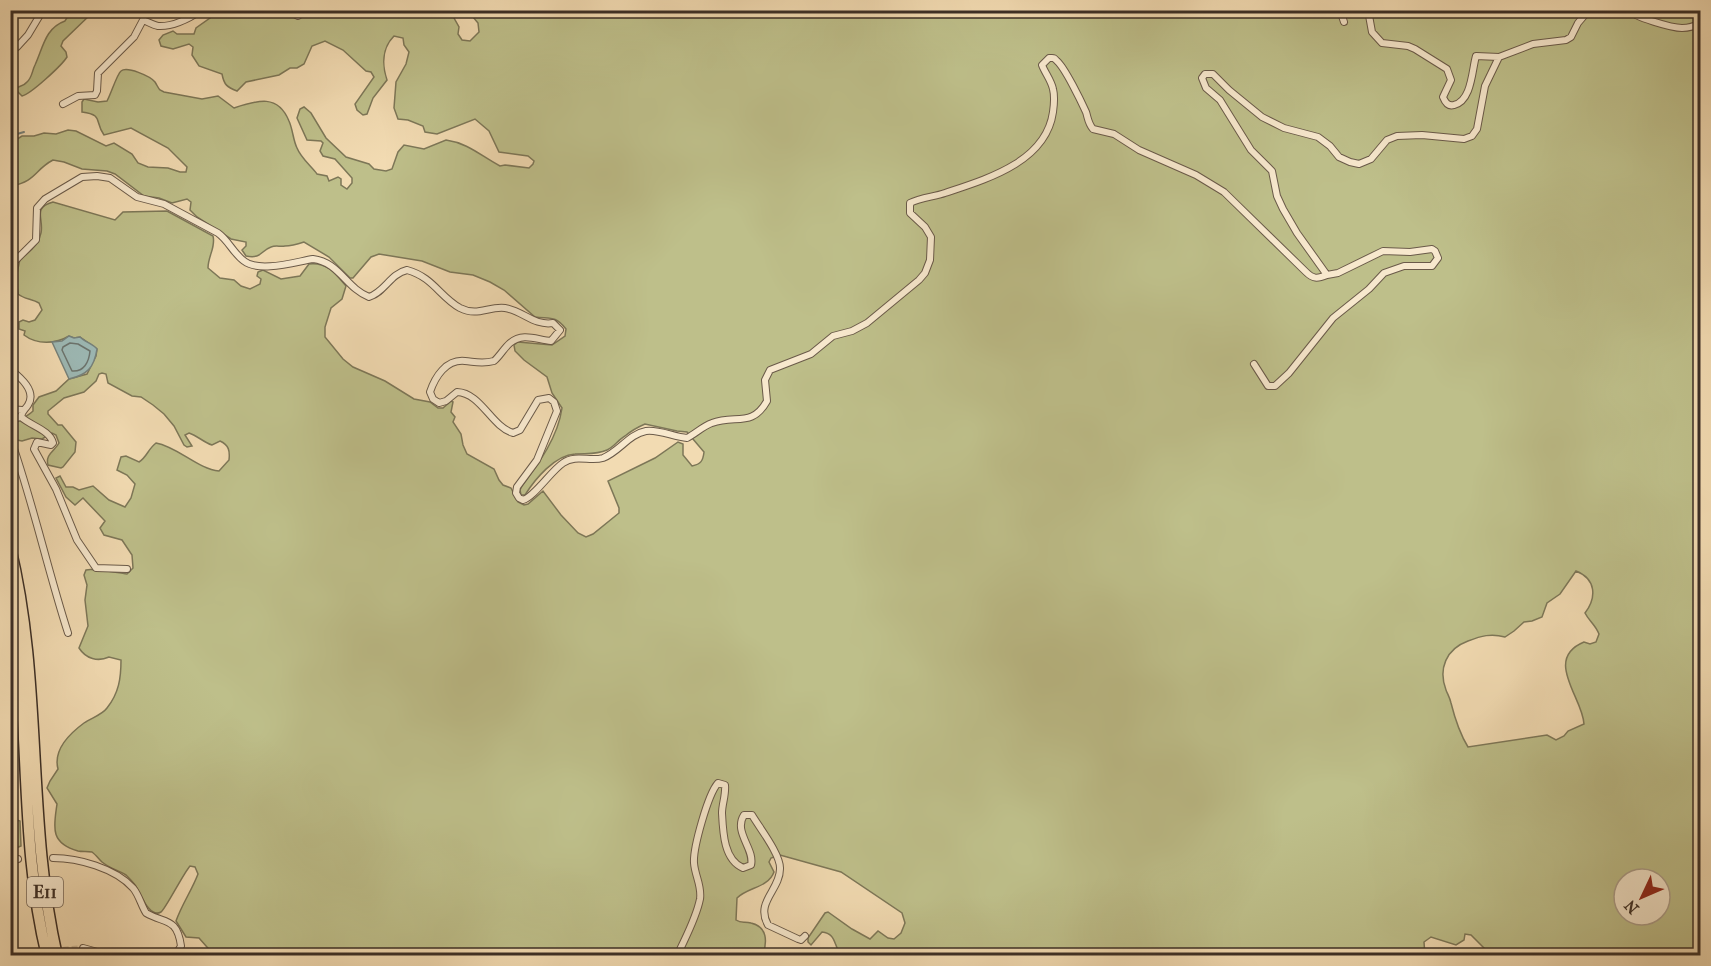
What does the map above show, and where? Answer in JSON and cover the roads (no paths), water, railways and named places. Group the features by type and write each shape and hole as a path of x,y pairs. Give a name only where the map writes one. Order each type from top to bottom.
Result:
{"highway":[{"name":"E11","path":"10,548 23,611 31,682 39,843 50,925 57,956"},
{"name":"E11","path":"10,599 20,685 25,794 34,890 47,956"}],"street":[{"path":"17,47 28,35 43,10"},
{"path":"63,104 78,96 95,95 98,73 134,37 141,22 147,21 156,26 162,26 186,19 202,10"},
{"path":"287,10 298,16 307,10"},
{"path":"1340,10 1344,22"},
{"path":"1368,10 1372,32 1382,43 1408,46 1447,69 1451,80 1443,97 1452,106 1456,105 1467,92 1472,81 1476,56 1499,57 1533,44 1566,40 1589,10"},
{"path":"1628,10 1636,17 1675,27 1683,28 1701,23"},
{"path":"1327,275 1283,209 1277,196 1272,171 1251,150 1220,100 1206,88 1202,78 1208,73 1213,74 1262,117 1284,128 1318,137 1330,146 1339,158 1359,164 1371,159 1387,140 1397,136 1422,135 1464,140 1472,136 1478,129 1485,86 1499,57"},
{"path":"10,273 14,262 36,240 36,213 41,203 82,177 103,176 110,178 138,197 164,204 218,233 245,262 252,265 263,267 314,259 321,260 334,267 362,294 369,297 379,292 393,276 406,270 421,276 460,308 479,313 506,308 533,321 543,324 553,323 560,330 551,341 521,337 508,344 494,361 482,364 462,360 455,362 440,372 430,392 433,399 439,402 446,401 457,392 466,394 504,429 513,433 520,430 538,400 549,398 554,402 558,411 537,460 517,487 516,493 519,498 528,499 563,462 572,458 592,460 605,457 641,432 649,430 687,438 711,423 747,419 758,415 767,401 765,380 770,370 811,354 833,336 852,331 876,317 920,280 930,260 931,237 925,227 910,213 910,203 942,195 994,175 1019,162 1046,137 1052,124 1054,106 1054,92 1042,65 1049,58 1055,59 1061,65 1093,129 1114,134 1139,150 1196,175 1224,192 1311,276 1318,279 1338,273 1383,251 1410,252 1432,249 1435,251 1438,258 1432,266 1404,266 1384,273 1333,318 1289,373 1275,386 1271,387 1266,384 1254,364"},
{"path":"10,369 23,381 31,393 30,403 22,414 10,419"},
{"path":"10,409 22,414 30,424 53,439 51,445 37,442 34,449 56,489 77,540 96,568 127,569"},
{"path":"10,437 33,505 55,593 68,633"},
{"path":"676,956 699,901 700,890 693,859 704,812 713,788 718,783 725,785 722,812 729,857 743,868 751,865 753,858 740,828 744,815 752,815 776,855 780,867 778,877 765,901 763,912 768,925 801,940 805,936"},
{"path":"53,858 77,860 121,877 134,888 146,913 170,922 174,926 181,946 175,956"},
{"path":"83,948 112,956"}],"water":[{"path":"69,336 80,337 97,349 89,370 69,379 52,342 62,341"}],"waterway":[{"path":"10,136 24,132"}],"tunnel":[{"path":"18,954 83,948"}]}
